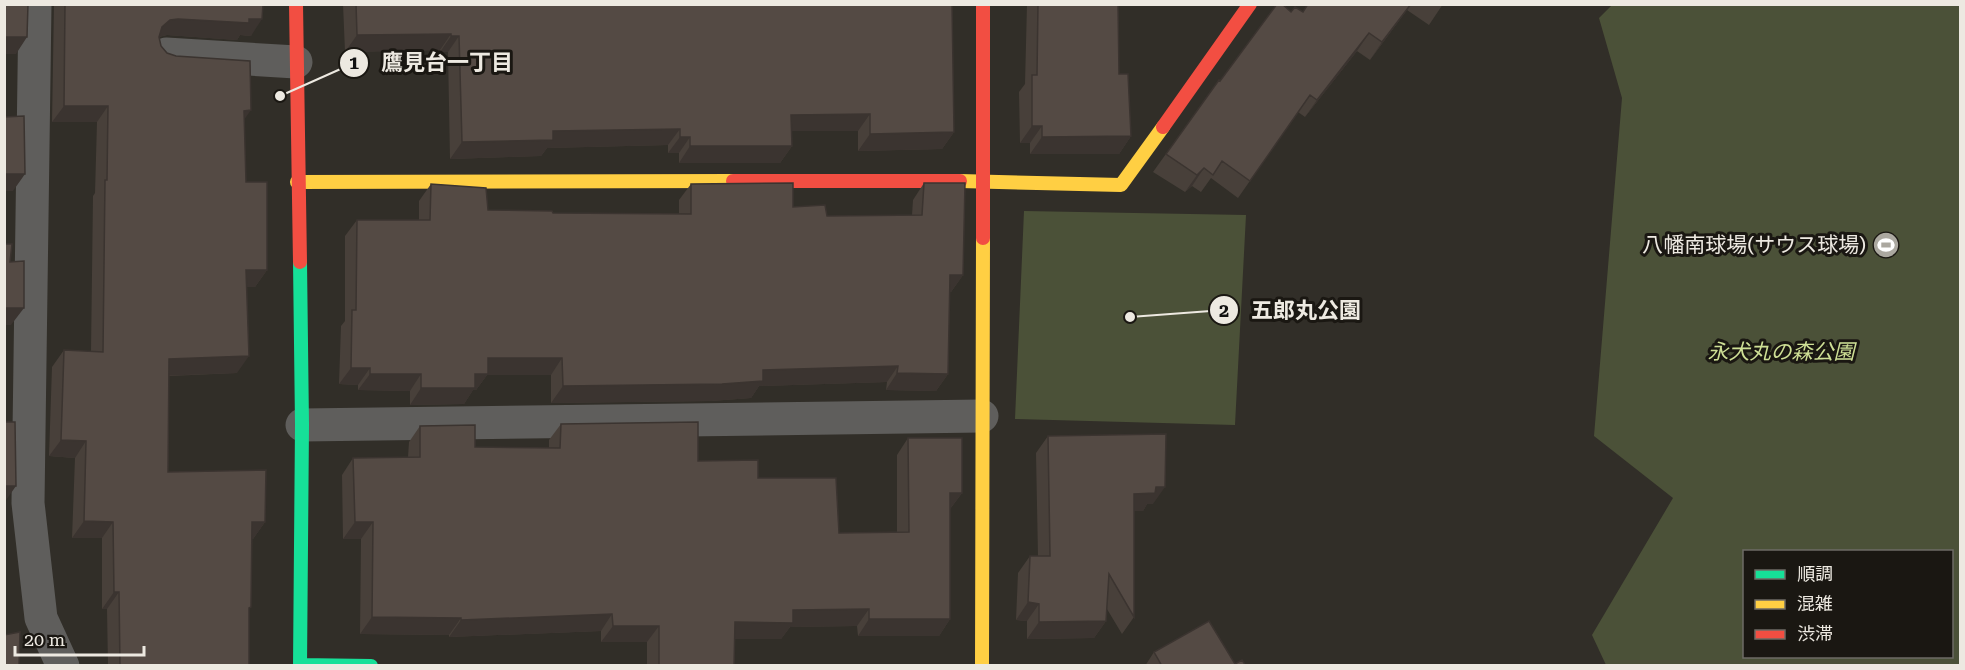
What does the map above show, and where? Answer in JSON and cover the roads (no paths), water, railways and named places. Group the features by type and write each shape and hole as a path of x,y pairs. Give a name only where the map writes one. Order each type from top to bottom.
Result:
{"street":[{"path":"35,4 28,503 41,618 63,666"},
{"path":"296,4 302,425 300,665 371,666"},
{"path":"982,666 983,4"},
{"path":"297,182 983,181 1121,185 1250,4"},
{"path":"166,54 296,62"},
{"path":"302,425 982,416"}],"place":[{"name":"鷹見台一丁目","path":"280,96"},
{"name":"八幡南球場(サウス球場)","path":"1886,245"},
{"name":"五郎丸公園","path":"1130,317"}],"park label":[{"name":"永犬丸の森公園","path":"1781,352"}]}
